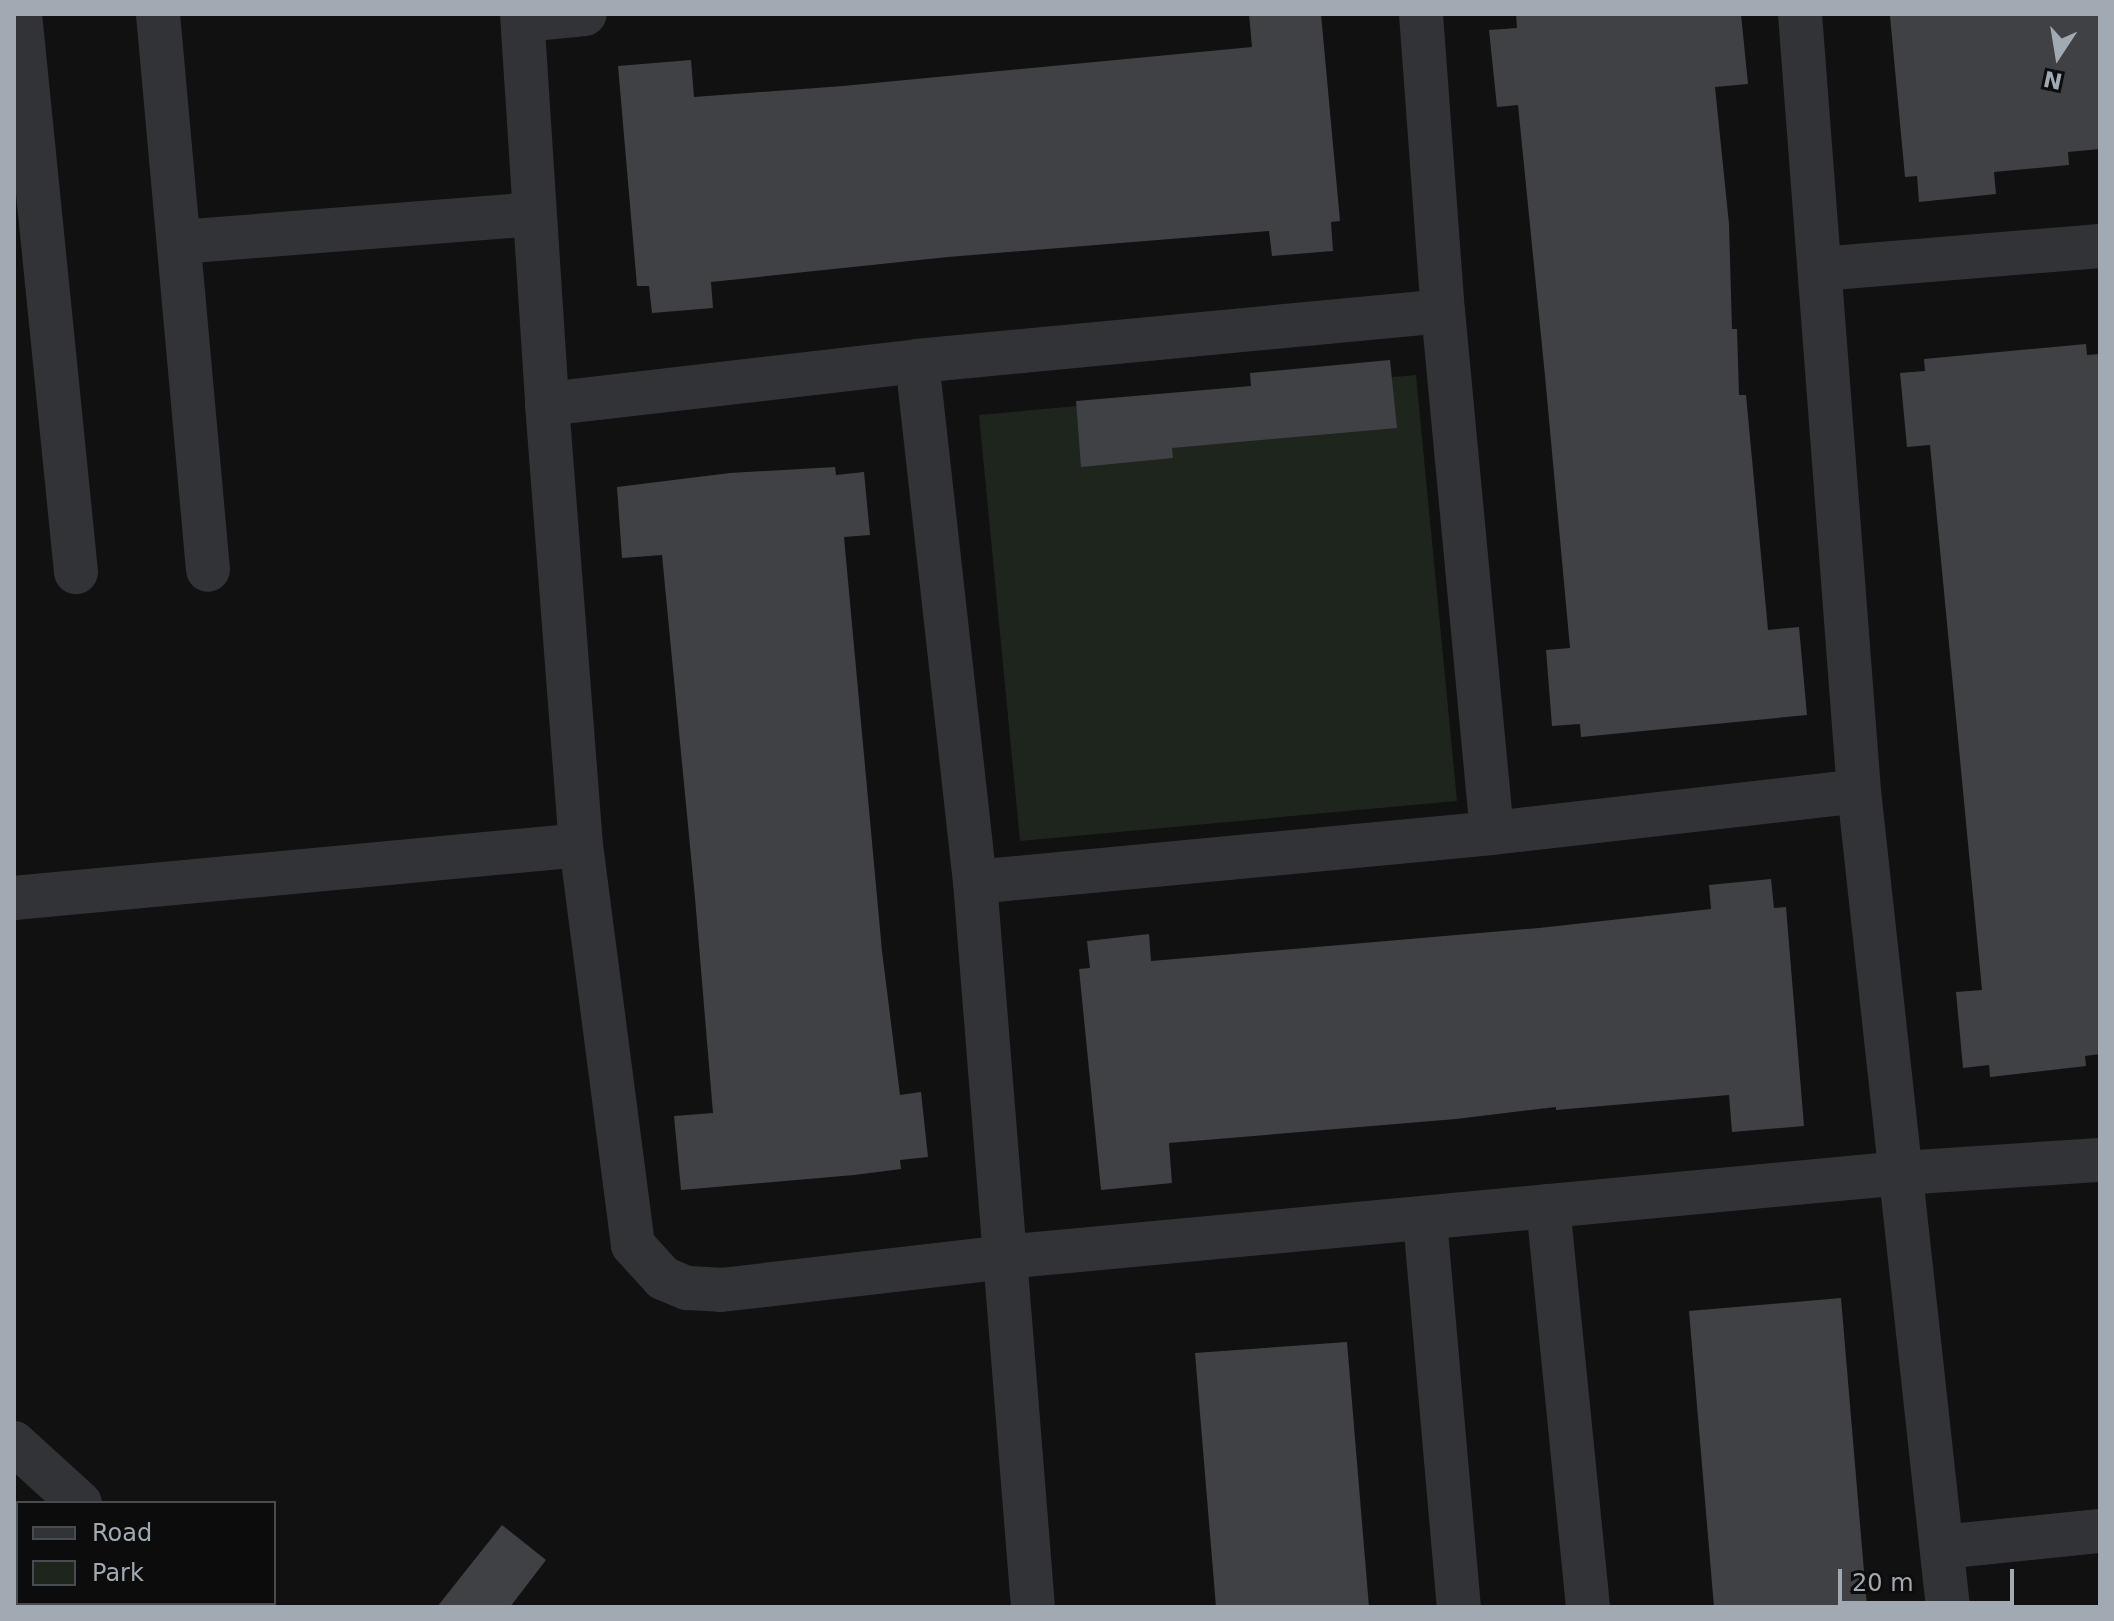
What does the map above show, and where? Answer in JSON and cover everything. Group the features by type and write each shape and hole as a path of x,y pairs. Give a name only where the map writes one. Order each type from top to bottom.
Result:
{"street":[{"path":"20,14 28,259 76,572"},
{"path":"158,14 208,570"},
{"path":"585,14 522,17 533,214 581,845 633,1245 663,1278 687,1288 721,1290 1005,1257 1902,1173 2100,1160"},
{"path":"1421,14 1443,311 1492,833"},
{"path":"1800,14 1859,791 1948,1607"},
{"path":"180,242 533,214"},
{"path":"1820,269 2100,246"},
{"path":"547,404 917,361 1443,311"},
{"path":"917,361 975,882 1033,1607"},
{"path":"975,882 1492,833 1859,791"},
{"path":"14,898 581,845"},
{"path":"1548,1206 1588,1607"},
{"path":"1425,1220 1459,1607"},
{"path":"14,1443 78,1501"},
{"path":"1942,1547 2100,1531"}],"green space":[{"path":"1416,375 1457,801 1020,841 979,415"}],"building":[{"path":"1249,14 1321,14 1340,221 1331,222 1333,251 1272,256 1269,231 948,257 711,282 713,308 652,313 649,286 637,286 618,66 691,60 694,97 843,86 1252,47"},
{"path":"1516,14 1741,14 1748,84 1715,87 1729,224 1732,329 1737,329 1739,395 1746,395 1768,630 1799,627 1807,715 1581,737 1580,724 1552,726 1546,650 1570,648 1518,105 1497,107 1489,30 1517,28"},
{"path":"2100,14 2100,149 2068,152 2069,165 1994,172 1996,194 1919,202 1917,176 1905,177 1890,16"},
{"path":"2086,344 2087,355 2100,354 2100,1054 2085,1056 2086,1066 1990,1077 1989,1065 1963,1068 1956,992 1982,990 1930,445 1907,447 1900,373 1925,371 1924,359"},
{"path":"1390,360 1397,428 1172,448 1173,458 1081,467 1076,401 1251,386 1250,373"},
{"path":"835,467 836,475 864,472 870,535 844,537 882,951 900,1095 921,1092 928,1157 900,1160 901,1169 681,1190 674,1116 713,1113 695,898 662,555 622,558 617,487 730,473"},
{"path":"1771,879 1774,908 1786,907 1804,1126 1732,1132 1729,1095 1556,1110 1556,1107 1456,1119 1169,1143 1172,1183 1101,1190 1079,969 1090,968 1087,941 1149,934 1151,961 1539,928 1711,909 1709,885"},
{"path":"1841,1298 1867,1607 1714,1607 1689,1311"},
{"path":"1347,1342 1369,1607 1216,1607 1195,1353"},
{"path":"502,1525 546,1560 510,1607 437,1607"}]}
